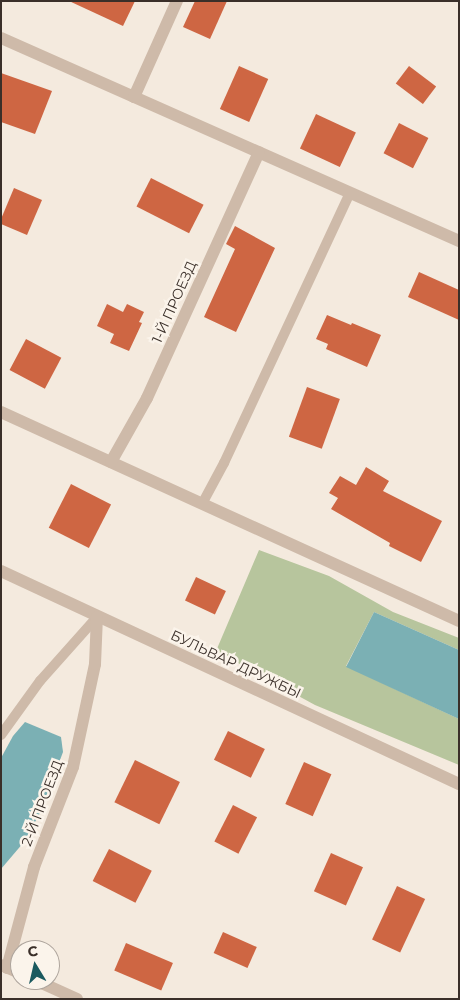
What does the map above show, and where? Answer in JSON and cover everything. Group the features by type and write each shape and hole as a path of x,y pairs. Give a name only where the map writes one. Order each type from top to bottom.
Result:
{"street":[{"path":"134,97 177,1"},
{"path":"1,38 459,241"},
{"name":"1-Й ПРОЕЗД","path":"111,462 148,398 259,152"},
{"path":"1,412 459,621"},
{"name":"БУЛЬВАР ДРУЖБЫ","path":"1,571 459,784"},
{"name":"2-Й ПРОЕЗД","path":"4,966 34,867 73,767 95,664 98,617"},
{"path":"57,990 77,999"}],"lane":[{"path":"202,504 224,464 350,193"},
{"path":"1,735 40,681 98,617"}],"green space":[{"path":"259,550 329,576 393,612 459,638 459,650 374,612 346,666 459,719 459,765 315,705 216,651"}],"water":[{"path":"374,612 459,650 459,719 346,667"},
{"path":"25,722 61,737 63,752 40,813 24,842 1,869 1,758 13,736"}],"building":[{"path":"69,1 135,1 123,26"},
{"path":"195,1 227,1 210,39 183,27"},
{"path":"239,66 268,79 249,122 220,109"},
{"path":"409,66 436,86 423,104 396,84"},
{"path":"1,73 52,91 35,134 1,122"},
{"path":"316,114 356,133 340,167 300,148"},
{"path":"399,123 428,138 413,168 384,153"},
{"path":"151,178 204,205 189,233 136,207"},
{"path":"14,188 42,200 27,235 1,224 1,219"},
{"path":"235,226 275,248 236,332 204,317 235,249 226,244"},
{"path":"419,272 459,290 459,320 408,297"},
{"path":"107,304 123,312 127,304 144,312 139,322 142,323 129,351 110,343 114,334 97,326"},
{"path":"327,315 381,335 367,367 326,349 328,344 316,339"},
{"path":"26,339 61,358 45,389 10,370"},
{"path":"307,387 340,399 322,449 289,437"},
{"path":"366,467 389,481 383,491 442,521 421,562 389,546 390,543 331,509 338,498 329,493 340,476 356,485"},
{"path":"71,484 111,504 89,548 49,528"},
{"path":"196,577 226,591 215,615 185,601"},
{"path":"228,731 265,749 251,778 214,760"},
{"path":"135,760 180,782 159,824 114,802"},
{"path":"304,762 331,774 313,816 285,804"},
{"path":"233,805 257,817 238,854 214,842"},
{"path":"109,849 152,871 135,903 93,881"},
{"path":"331,853 363,867 346,906 314,891"},
{"path":"397,886 425,899 400,953 372,939"},
{"path":"223,932 257,947 247,968 214,953"},
{"path":"126,943 173,963 161,991 114,971"}]}
